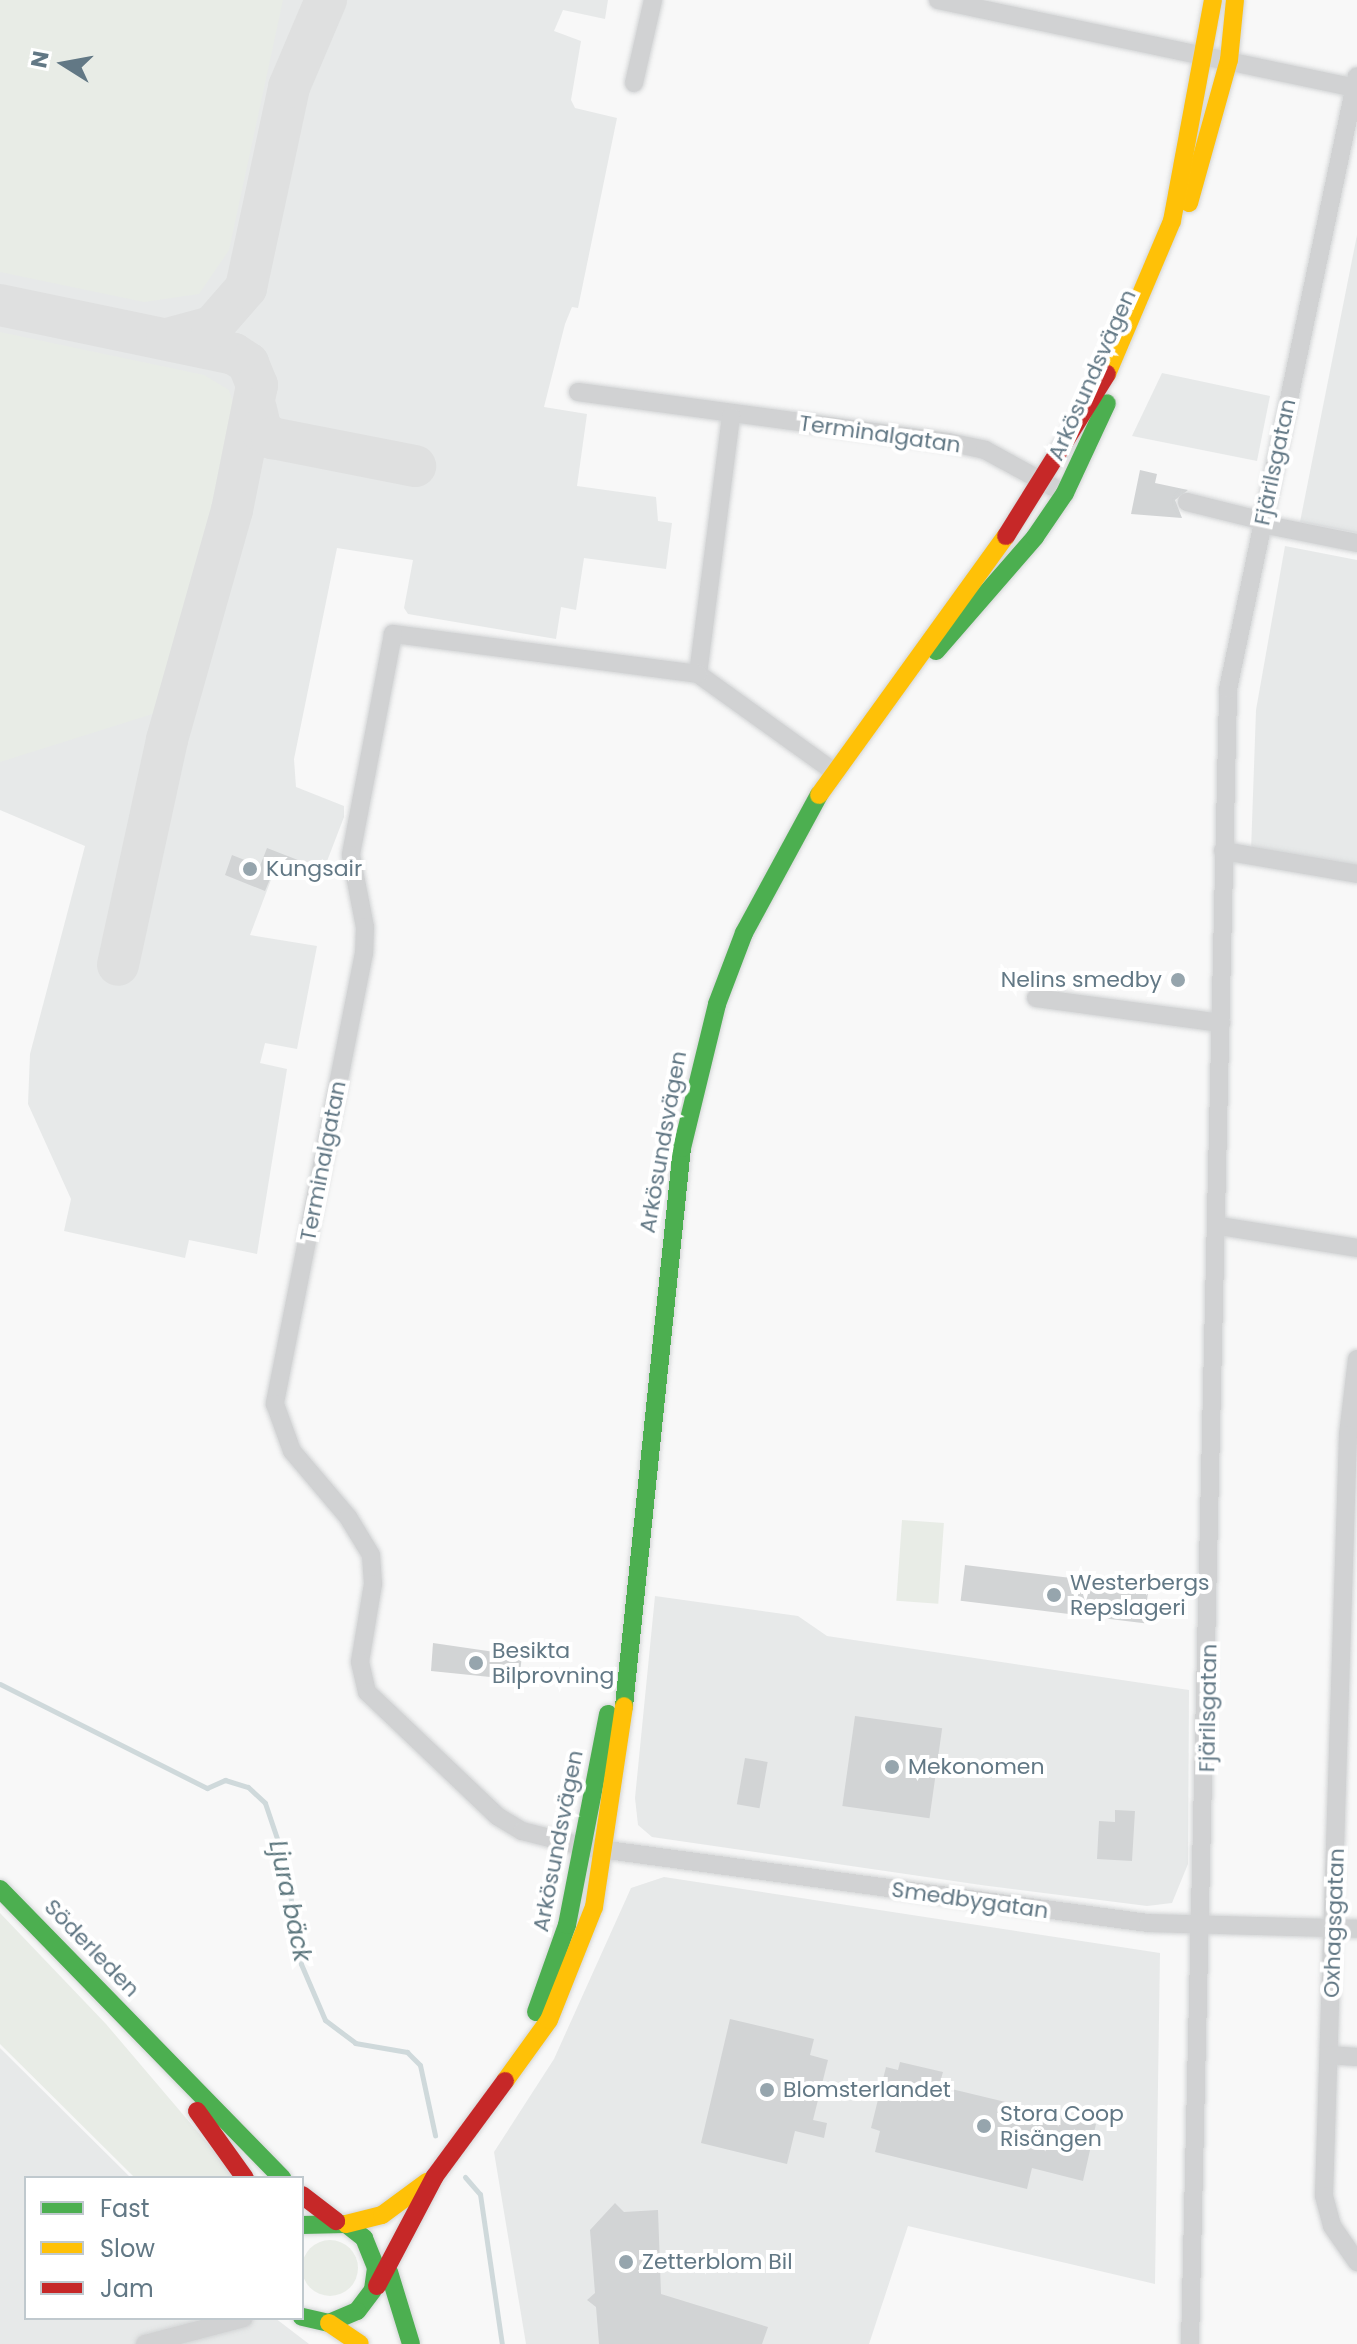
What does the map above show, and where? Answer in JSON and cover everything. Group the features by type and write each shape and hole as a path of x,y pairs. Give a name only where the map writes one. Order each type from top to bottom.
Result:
{"main road":[{"name":"Arkösundsvägen","path":"329,2323 357,2311 389,2272 435,2176 492,2100 563,1992 609,1851 633,1578 682,1148 702,1052 744,933 833,771 1045,482 1145,296 1172,221 1213,0"},
{"name":"Arkösundsvägen","path":"878,709 996,587 1065,493 1172,250 1207,153 1229,60 1235,0"},
{"name":"Arkösundsvägen","path":"492,2100 557,1962 585,1847 633,1578"},
{"name":"Söderleden","path":"0,1889 280,2176"},
{"name":"Söderleden","path":"148,2042 244,2176"},
{"name":"Söderleden","path":"181,2089 260,2176"},
{"name":"Arkösundsvägen","path":"304,2225 341,2223 382,2215 435,2176"},
{"path":"304,2196 341,2223 374,2257 371,2293 393,2344"},
{"path":"389,2272 411,2344"},
{"path":"304,2317 329,2323 360,2344"}],"street":[{"path":"634,83 653,0"},
{"path":"938,0 1356,83"},
{"name":"Fjärilsgatan","path":"1190,2344 1220,1226 1223,851 1228,689 1356,83"},
{"name":"Terminalgatan","path":"578,392 731,416 948,442 985,450 1065,493"},
{"path":"698,674 731,416"},
{"path":"1187,502 1357,543"},
{"name":"Terminalgatan","path":"585,1847 509,1825 375,1704 360,1662 373,1584 371,1555 281,1431 276,1383 364,953 351,855 393,634 698,674 833,771"},
{"path":"1223,851 1357,874"},
{"path":"1036,998 1221,1023"},
{"path":"1220,1226 1357,1248"},
{"name":"Oxhagsgatan","path":"1357,1359 1348,1435 1326,2214 1357,2262"},
{"name":"Smedbygatan","path":"585,1847 1203,1926 1357,1929"},
{"path":"1329,2055 1357,2057"},
{"path":"145,2344 212,2323"}],"shaded area":[{"path":"0,0 608,0 605,19 563,10 554,31 581,41 571,100 575,108 617,118 578,308 572,307 565,324 544,407 587,414 577,486 656,497 658,521 672,523 666,569 584,558 576,610 561,607 556,639 408,614 404,608 413,560 337,548 294,759 296,787 344,806 344,817 319,882 274,872 250,935 317,946 297,1049 265,1043 260,1063 287,1069 257,1254 189,1240 185,1258 64,1231 71,1199 28,1104 30,1054 85,846 0,810"},
{"path":"0,0 283,0 229,250 199,294 144,302 0,272"},
{"path":"1357,235 1357,533 1300,522"},
{"path":"0,332 204,375 229,390 235,410 162,711 0,762"},
{"path":"1162,373 1270,396 1257,461 1132,436"},
{"path":"1285,546 1357,560 1357,867 1251,851 1256,710"},
{"path":"902,1520 944,1523 938,1604 896,1601"},
{"path":"655,1596 798,1616 827,1636 1189,1690 1188,1864 1172,1903 1147,1906 981,1885 652,1837 638,1825 635,1798"},
{"path":"664,1877 1160,1953 1155,2284 908,2226 869,2344 526,2344 494,2152 554,2059 631,1888"},
{"path":"0,1913 106,2024 235,2176 133,2176 0,2044"},
{"path":"0,2048 129,2176 24,2176 24,2320 278,2320 309,2344 0,2344"},
{"path":"319,2242 341,2242 356,2257 356,2279 341,2294 319,2294 304,2279 304,2257"}],"building":[{"path":"1140,470 1157,474 1155,483 1188,490 1175,500 1182,518 1131,514"},
{"name":"Kungsair","path":"267,848 303,862 298,874 276,865 265,891 225,875 232,855 260,866"},
{"name":"Westerbergs Repslageri","path":"965,1565 1149,1588 1144,1623 961,1601"},
{"name":"Besikta Bilprovning","path":"433,1643 522,1656 519,1680 431,1671"},
{"name":"Mekonomen","path":"855,1716 942,1728 929,1818 842,1806"},
{"path":"745,1758 768,1762 759,1808 737,1804"},
{"path":"1115,1810 1135,1811 1132,1861 1097,1859 1099,1821 1115,1822"},
{"name":"Blomsterlandet","path":"730,2019 814,2039 810,2055 828,2060 813,2120 827,2123 824,2138 795,2131 787,2164 701,2143"},
{"name":"Stora Coop Risängen","path":"900,2062 943,2072 939,2086 1096,2124 1083,2181 1032,2168 1027,2189 875,2152 880,2131 871,2128 886,2067 898,2070"},
{"name":"Zetterblom Bil","path":"615,2203 624,2212 658,2210 661,2294 768,2327 762,2344 599,2344 596,2307 587,2300 595,2293 590,2230"}],"waterway":[{"name":"Ljura bäck","path":"0,1684 207,1788 225,1780 248,1787 265,1803 285,1862 301,1964 325,2020 355,2043 407,2052 420,2065 435,2135"},
{"name":"Ljura bäck","path":"465,2177 480,2194 502,2344"}],"taxiway":[{"path":"167,339 212,327 246,288 289,87 326,0"},
{"path":"0,305 234,354 248,363 257,385 232,510 167,740 118,965"},
{"path":"256,409 261,430 272,438 415,466"}],"traffic: fast":[{"path":"936,651 1035,537 1065,493 1107,403"},
{"path":"624,1706 682,1148 717,1004 744,933 819,795"},
{"path":"536,2012 567,1925 608,1714"},
{"path":"0,1889 280,2176"},
{"path":"304,2225 346,2224 364,2238 376,2268 373,2290 357,2311 329,2323 304,2317"},
{"path":"389,2272 411,2344"}],"traffic: slow":[{"path":"1107,374 1172,221 1213,0"},
{"path":"1189,203 1229,60 1235,0"},
{"path":"819,795 1006,536"},
{"path":"505,2081 549,2020 594,1907 624,1706"},
{"path":"346,2224 382,2215 427,2182"},
{"path":"329,2323 360,2344"}],"traffic: jam":[{"path":"1006,536 1107,374"},
{"path":"377,2286 435,2176 505,2081"},
{"path":"197,2111 244,2176"},
{"path":"304,2197 336,2221"}],"place":[{"name":"Kungsair","path":"250,869"},
{"name":"Nelins smedby","path":"1178,980"},
{"name":"Westerbergs Repslageri","path":"1054,1595"},
{"name":"Besikta Bilprovning","path":"476,1663"},
{"name":"Mekonomen","path":"892,1767"},
{"name":"Blomsterlandet","path":"767,2090"},
{"name":"Stora Coop Risängen","path":"984,2126"},
{"name":"Zetterblom Bil","path":"626,2262"}]}
